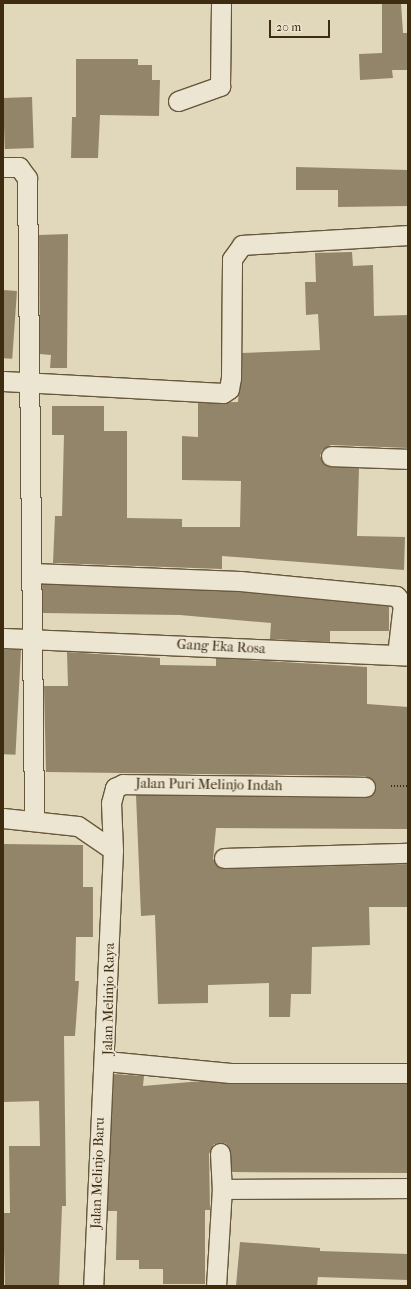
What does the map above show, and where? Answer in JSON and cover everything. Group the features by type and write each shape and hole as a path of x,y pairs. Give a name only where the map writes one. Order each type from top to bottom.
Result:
{"street":[{"path":"178,101 220,86 221,3"},
{"path":"3,167 19,167 27,178 34,819"},
{"path":"3,381 223,394 229,389 232,378 232,259 242,245 408,235"},
{"path":"331,456 408,459"},
{"path":"32,573 240,581 396,596 403,604 402,656"},
{"name":"Gang Eka Rosa","path":"3,638 402,656"},
{"name":"Jalan Puri Melinjo Indah","path":"113,850 111,803 115,788 123,784 365,787"},
{"path":"3,818 34,819 78,826 113,850"},
{"name":"Jalan Melinjo Raya","path":"113,850 106,1060 230,1073 408,1073"},
{"path":"224,858 408,853"},
{"name":"Jalan Melinjo Baru","path":"93,1286 100,1105 106,1060"},
{"path":"216,1286 222,1189 220,1153"},
{"path":"222,1189 408,1188"}],"path":[{"path":"390,786 408,786"}],"building":[{"path":"382,3 401,3 403,33 408,33 408,70 392,70 393,78 360,80 359,54 382,53"},
{"path":"76,59 138,59 138,65 152,65 152,80 160,80 159,116 100,115 98,158 71,158 72,117 76,117"},
{"path":"32,97 34,148 5,149 3,98"},
{"path":"296,167 408,170 408,206 338,207 338,190 296,190"},
{"path":"68,234 67,368 50,368 51,355 40,354 39,235"},
{"path":"352,252 353,266 373,265 374,316 408,315 408,448 331,445 322,450 320,456 330,467 359,468 357,536 405,537 404,570 222,556 222,569 53,563 55,516 62,516 64,435 52,435 52,406 104,406 104,431 127,431 127,518 182,519 182,527 240,527 241,481 182,480 182,436 198,437 198,403 238,402 242,353 320,350 318,314 306,315 305,282 316,282 315,253"},
{"path":"3,290 17,291 12,359 3,358"},
{"path":"42,584 239,592 389,606 389,631 330,631 330,642 270,639 271,623 180,615 43,613"},
{"path":"3,649 21,650 15,755 3,754"},
{"path":"67,652 160,658 160,665 216,666 216,658 367,667 367,704 408,707 408,829 216,828 213,859 224,869 408,864 408,907 369,907 370,945 312,947 311,994 291,994 290,1017 269,1017 269,983 208,985 208,1003 158,1004 155,915 141,916 136,795 365,798 375,792 374,781 365,776 46,772 44,686 68,686"},
{"path":"3,844 83,845 83,887 93,887 93,937 76,937 75,981 79,981 75,1036 64,1036 66,1206 62,1206 59,1286 5,1286 3,1213 10,1213 9,1146 40,1146 39,1101 3,1102"},
{"path":"114,1074 144,1076 143,1086 202,1081 408,1084 408,1173 232,1172 229,1147 225,1143 214,1144 209,1154 210,1210 205,1210 205,1284 163,1284 163,1269 139,1269 139,1260 116,1260 117,1211 107,1211"},
{"path":"240,1242 320,1248 320,1251 408,1254 408,1280 318,1277 317,1286 236,1286"}]}
